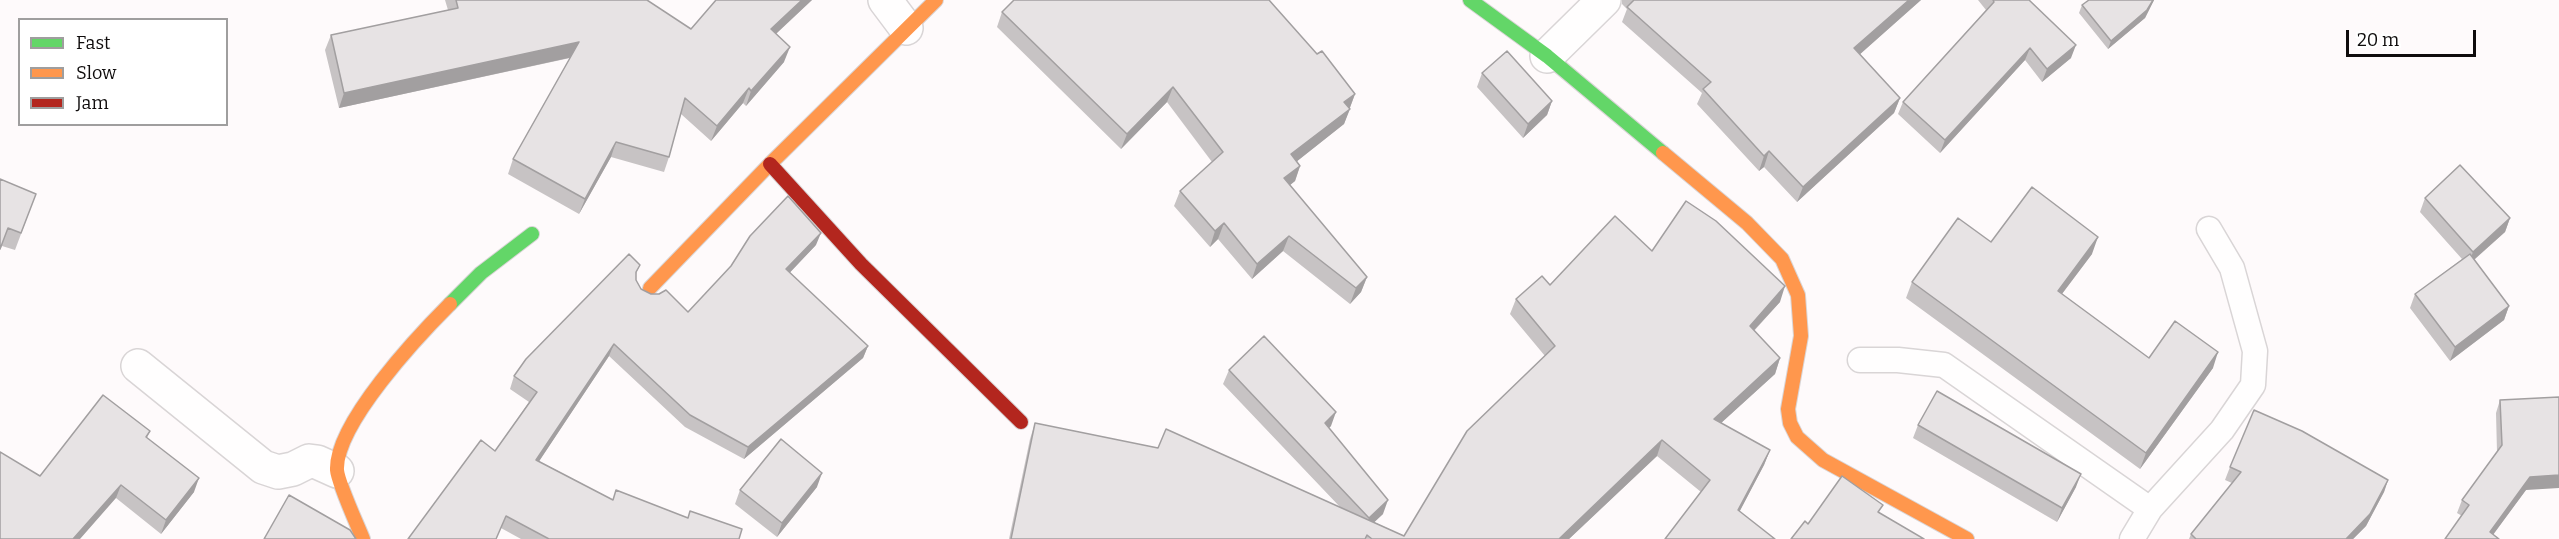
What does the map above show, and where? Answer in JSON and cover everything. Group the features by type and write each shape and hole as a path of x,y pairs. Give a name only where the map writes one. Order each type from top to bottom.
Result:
{"street":[{"path":"885,0 906,28"},
{"path":"650,288 770,164 936,0"},
{"path":"1470,0 1547,56 1747,223 1782,260 1798,295 1801,336 1788,409 1790,423 1797,437 1824,460 1967,539"},
{"path":"1547,56 1604,0"},
{"path":"770,164 803,204 874,278 923,323 1021,422"},
{"path":"363,539 337,471 339,450 360,411 416,338 480,273 532,234"},
{"path":"138,366 263,467 278,472 293,469 309,461 318,462 337,471"}],"lane":[{"path":"2132,539 2150,509 2222,430 2253,386 2256,351 2232,268 2209,229"},
{"path":"1860,360 1898,360 1944,365 2150,509"}],"building":[{"path":"456,0 647,0 691,29 716,0 802,0 771,29 790,47 751,91 749,88 717,126 685,98 669,157 616,142 585,199 513,159 579,42 344,93 331,35 458,8"},
{"path":"1014,0 1269,0 1317,54 1322,51 1355,94 1344,102 1350,109 1291,154 1300,166 1284,178 1367,277 1356,288 1289,236 1257,264 1224,223 1215,231 1180,191 1223,152 1173,87 1127,134 1002,12"},
{"path":"1634,0 1909,0 1854,48 1900,98 1803,187 1769,151 1764,156 1703,89 1711,82 1627,7"},
{"path":"1993,0 2029,0 2076,45 2047,69 2030,48 1945,140 1903,102 1994,2"},
{"path":"2089,0 2153,0 2147,10 2111,41 2082,5"},
{"path":"1507,51 1552,101 1528,124 1482,73"},
{"path":"2460,165 2510,218 2473,252 2425,198"},
{"path":"0,179 36,194 21,233 8,228 0,249"},
{"path":"2032,187 2098,237 2058,291 2149,358 2175,321 2218,352 2146,453 1912,282 1958,218 1991,242"},
{"path":"788,196 821,233 786,269 868,346 748,447 690,415 614,344 536,460 613,500 616,490 688,518 690,511 742,529 739,539 549,539 506,516 496,539 408,539 481,440 495,451 537,392 514,376 526,359 629,254 640,265 636,272 636,280 641,289 651,294 659,294 666,290 688,312 731,266 750,236"},
{"path":"1686,201 1716,221 1785,286 1750,326 1780,358 1714,419 1770,450 1738,510 1775,539 1665,539 1710,480 1662,440 1559,539 1372,539 1367,535 1365,539 1011,539 1035,423 1158,448 1166,429 1404,536 1467,431 1555,346 1516,299 1542,276 1550,285 1615,216 1652,251"},
{"path":"2470,254 2509,306 2455,347 2415,294"},
{"path":"1264,336 1336,412 1325,423 1388,500 1369,518 1229,370"},
{"path":"1937,391 2081,474 2062,508 1918,425"},
{"path":"103,395 150,431 146,437 199,478 166,520 121,485 73,539 0,539 0,452 40,476"},
{"path":"2559,397 2559,475 2530,477 2490,532 2499,539 2445,539 2469,505 2462,500 2502,445 2500,400"},
{"path":"2254,410 2302,431 2388,480 2370,514 2346,539 2196,539 2191,534 2241,472 2230,467"},
{"path":"781,439 822,473 782,523 740,490"},
{"path":"1842,476 1883,505 1878,512 1924,539 1791,539 1805,521 1808,524"},
{"path":"289,495 350,530 356,539 264,539"}],"traffic: fast":[{"path":"1470,0 1547,56 1663,153"},
{"path":"450,304 481,273 532,234"}],"traffic: slow":[{"path":"650,288 770,164 936,0"},
{"path":"1663,153 1747,223 1782,259 1798,295 1801,336 1788,409 1790,423 1797,437 1823,460 1967,539"},
{"path":"363,539 338,476 340,451 349,429 381,381 450,304"}],"traffic: jam":[{"path":"770,164 861,264 1021,422"}]}
